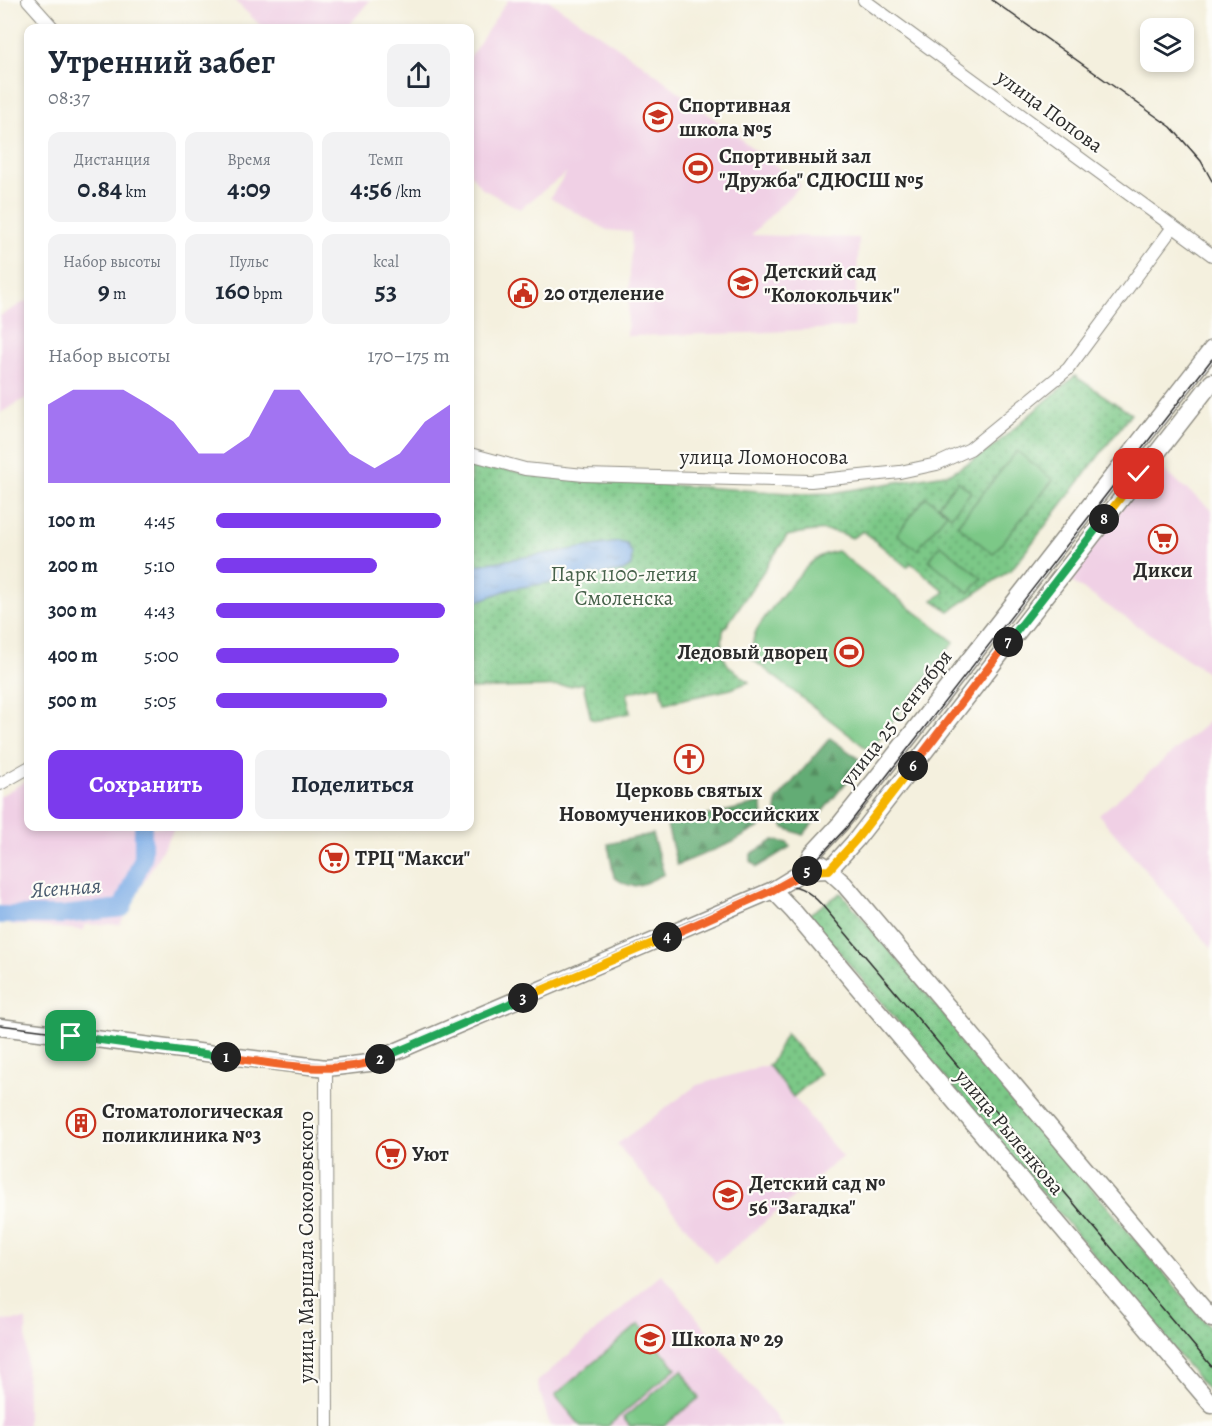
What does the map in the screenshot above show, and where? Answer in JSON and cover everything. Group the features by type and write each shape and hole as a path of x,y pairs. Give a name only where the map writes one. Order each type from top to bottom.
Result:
{"main road":[{"name":"улица 25 Сентября","path":"804,871 812,854 840,824 891,760 1212,350"},
{"path":"0,1027 326,1068 369,1063 773,890 804,871 829,870 856,840 1212,382"},
{"name":"улица Рыленкова","path":"812,854 844,884 1212,1319"},
{"name":"улица Рыленкова","path":"773,890 1212,1405"}],"street":[{"path":"28,0 49,24"},
{"name":"улица Попова","path":"864,0 1212,255"},
{"name":"улица Ломоносова","path":"474,455 525,469 584,475 811,481 900,472 937,464 970,449 1068,369 1173,227"},
{"path":"0,784 24,770"},
{"name":"улица Маршала Соколовского","path":"326,1068 327,1426"}],"shaded area":[{"path":"234,0 370,0 350,24 259,24"},
{"path":"508,0 548,0 641,63 801,185 751,235 859,238 854,327 749,333 627,336 632,232 607,230 550,198 567,172 520,209 481,188 474,178 474,51"},
{"path":"24,302 24,399 0,413 0,316"},
{"path":"1156,464 1212,510 1212,665 1207,672 1066,578"},
{"path":"1212,719 1212,949 1099,815"},
{"path":"24,782 24,831 173,831 120,924 85,925 84,930 6,924 0,904 0,796"},
{"name":"Детский сад № 56 \"Загадка\"","path":"768,1065 842,1157 716,1263 617,1144 697,1085"},
{"name":"Школа № 29","path":"662,1274 783,1426 550,1426 537,1382"},
{"path":"26,1320 27,1426 0,1426 0,1321"}],"green space":[{"name":"Парк 1100-летия Смоленска","path":"1075,376 1131,414 1012,569 949,611 933,600 945,592 911,563 907,567 863,531 852,538 828,531 804,533 787,536 723,631 721,652 728,665 749,682 731,689 665,703 660,685 627,693 630,713 598,720 591,719 583,683 570,686 474,689 474,462 521,473 804,494 832,493 951,473 988,451"},
{"path":"1017,451 1053,480 993,554 957,525"},
{"path":"958,481 971,492 951,516 938,505"},
{"path":"926,497 947,513 917,550 897,534"},
{"path":"941,545 982,578 969,593 929,560"},
{"name":"Ледовый дворец","path":"837,551 954,642 870,751 752,659 753,641 760,624 815,559"},
{"path":"830,738 863,762 803,835 784,828 776,813 777,800"},
{"path":"762,803 763,825 731,843 677,865 667,825"},
{"path":"652,834 664,874 644,884 633,886 614,877 608,844"},
{"path":"774,840 788,843 790,847 757,867 751,861 751,854"},
{"path":"841,893 1212,1330 1212,1395 808,915"},
{"path":"786,1033 820,1074 793,1097 768,1065 771,1064"},
{"path":"639,1324 676,1368 608,1426 581,1426 555,1395"},
{"path":"682,1370 699,1398 664,1426 630,1426 623,1418"}],"water":[{"path":"618,542 627,544 632,554 631,566 623,571 510,589 474,602 474,565"}],"waterway":[{"name":"Ясенная","path":"0,915 63,915 122,908 143,858 143,831"}],"tram line":[{"path":"992,0 1171,127 1201,161 1212,181"},
{"path":"0,1025 249,1057 325,1064 369,1060 776,884 817,859 846,828 1212,359"},
{"path":"777,884 802,889 822,905 1212,1367"}],"place":[{"name":"Спортивная школа №5","path":"658,117"},
{"name":"Спортивный зал \"Дружба\" СДЮСШ №5","path":"698,168"},
{"name":"Детский сад \"Колокольчик\"","path":"743,283"},
{"name":"20 отделение","path":"523,293"},
{"name":"Дикси","path":"1163,539"},
{"name":"Ледовый дворец","path":"849,652"},
{"name":"Церковь святых Новомучеников Российских","path":"689,759"},
{"name":"ТРЦ \"Макси\"","path":"334,858"},
{"name":"Стоматологическая поликлиника №3","path":"81,1123"},
{"name":"Уют","path":"391,1154"},
{"name":"Детский сад № 56 \"Загадка\"","path":"728,1195"},
{"name":"Школа № 29","path":"650,1339"}],"route":[{"path":"71,1036 326,1068 369,1063 717,915 773,890 804,871 829,870 856,840 1139,474"}]}
